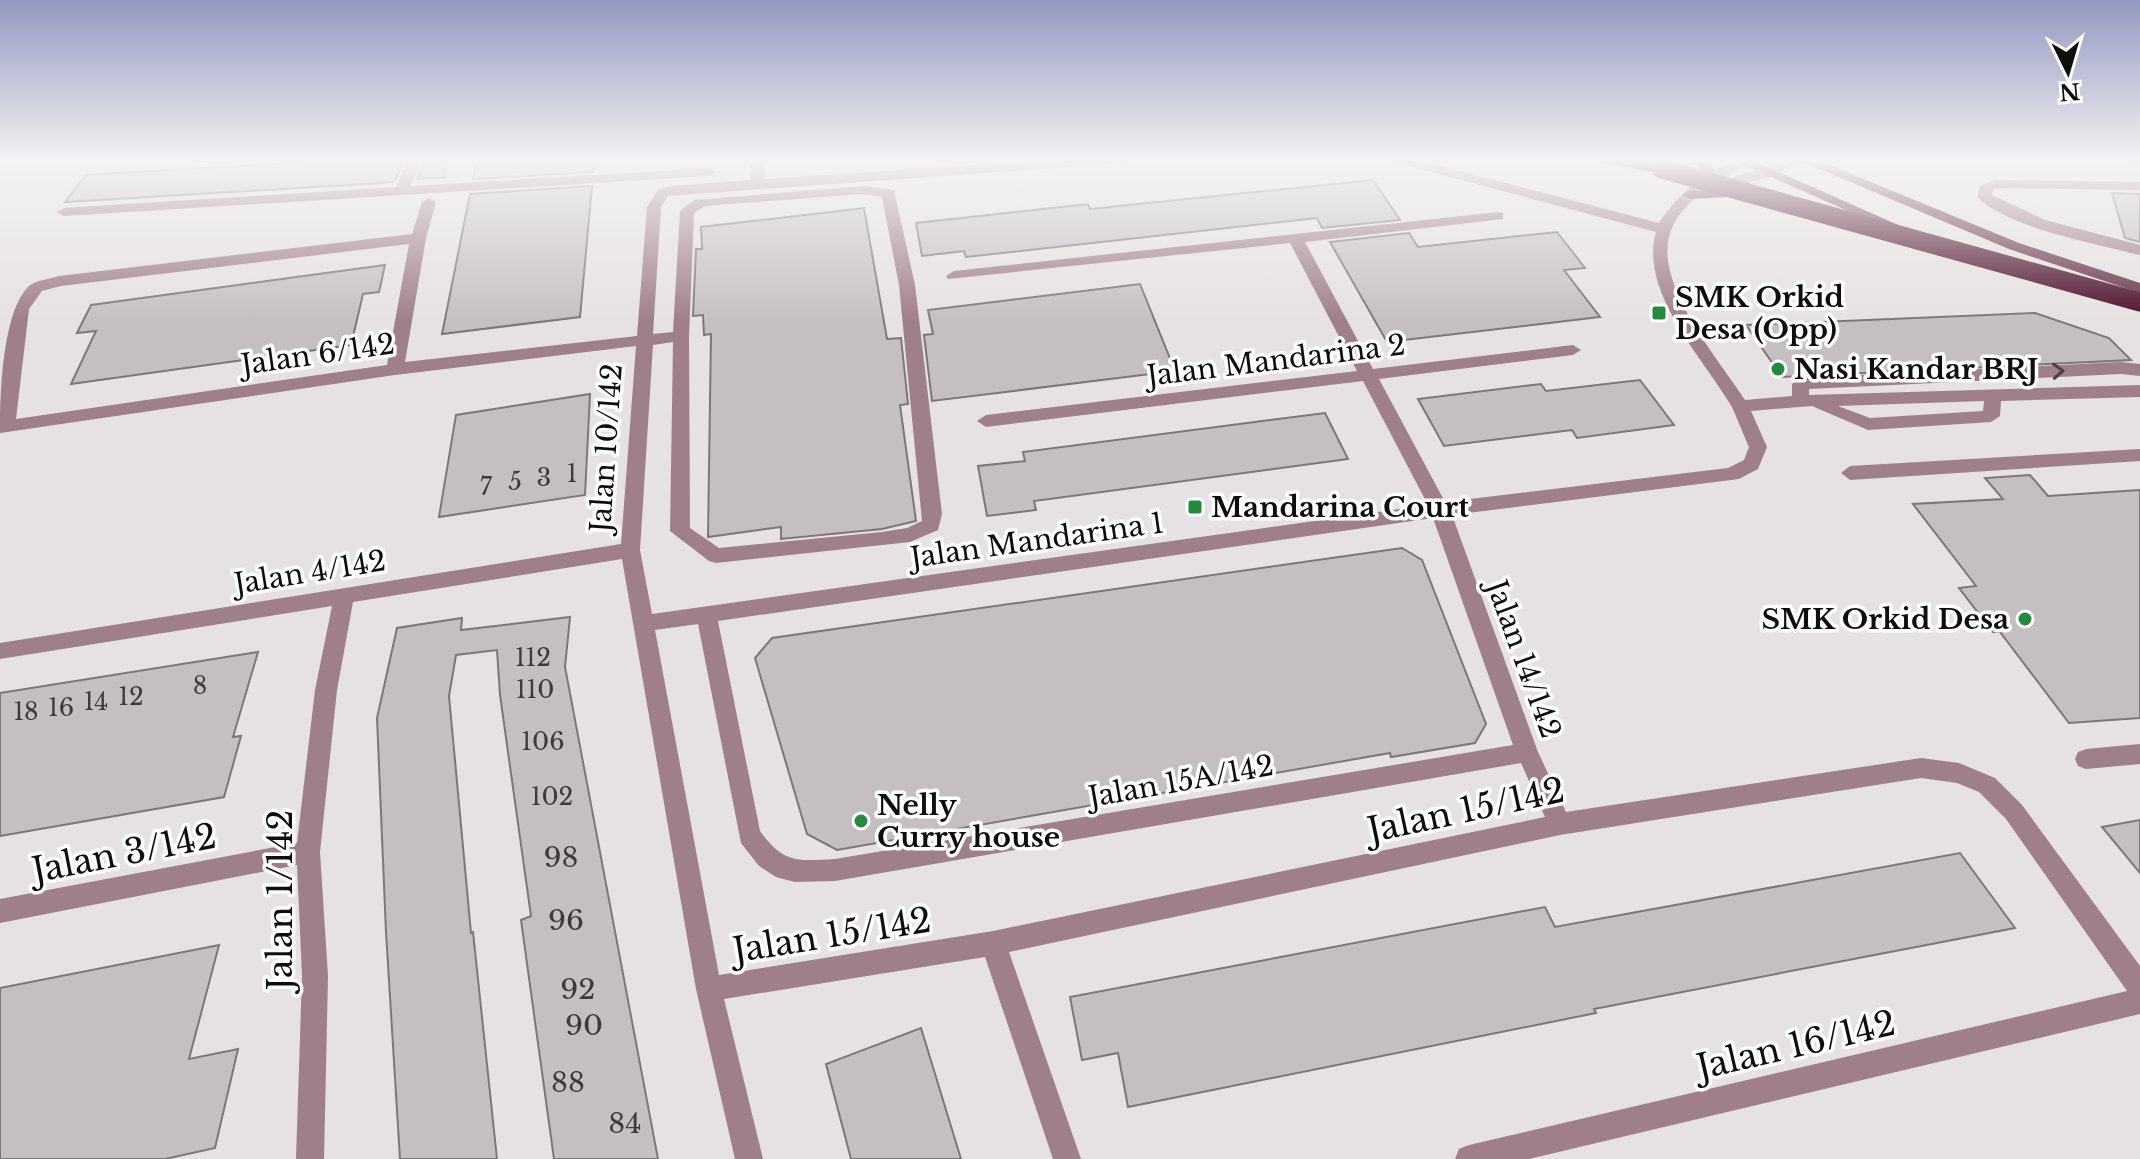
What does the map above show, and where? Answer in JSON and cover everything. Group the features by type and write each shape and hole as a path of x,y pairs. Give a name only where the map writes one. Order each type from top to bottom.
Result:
{"highway":[{"path":"1834,213 2140,302"},
{"path":"1843,213 2140,295"}],"main road":[{"path":"1861,213 1996,265 2140,312"},
{"path":"1936,213 2014,246 2140,288"}],"street":[{"path":"395,369 418,238 426,213"},
{"name":"Jalan 10/142","path":"656,213 643,340 630,550 709,989 749,1159"},
{"path":"687,213 681,336 680,531 716,556 910,535 931,525 907,285 893,213"},
{"path":"1603,213 1663,229 1676,213"},
{"path":"2014,213 2140,250"},
{"path":"954,276 1498,216"},
{"name":"Jalan Mandarina 1","path":"641,624 1440,510 1732,474 1752,464 1758,447 1740,406 1698,348 1666,280 1660,253 1663,229"},
{"path":"3,426 21,309 36,288 59,281 418,238"},
{"path":"1296,240 1440,510"},
{"name":"Jalan 6/142","path":"3,426 395,369 681,336"},
{"name":"Jalan Mandarina 2","path":"986,421 1573,350"},
{"path":"1806,401 1801,384 2121,368 2140,370"},
{"path":"1740,406 1806,401 1868,424 1991,416 1993,395 2133,391 2140,404"},
{"path":"1850,473 2140,455"},
{"name":"Jalan 14/142","path":"1440,510 1527,752 1560,824"},
{"name":"Jalan 4/142","path":"0,651 630,550"},
{"name":"Jalan 1/142","path":"310,1159 315,976 308,852 326,690 344,596"},
{"name":"Jalan 15A/142","path":"707,616 749,835 766,861 794,873 835,870 1527,752"},
{"path":"2086,759 2140,754"},
{"name":"Jalan 15/142","path":"709,989 993,943 1560,824 1921,768 1959,773 1987,785 2014,812 2140,988"},
{"name":"Jalan 3/142","path":"0,911 308,852"},
{"path":"993,943 1067,1159"},
{"name":"Jalan 16/142","path":"1469,1159 2140,1001"}],"building":[{"path":"466,213 590,213 580,317 442,334"},
{"path":"820,213 865,213 887,339 901,338 908,404 900,405 916,521 882,529 781,539 781,527 708,537 711,334 704,335 703,315 693,316 696,249 702,249 701,227"},
{"path":"1006,213 1395,213 1400,220 1322,228 1317,218 966,257 964,251 922,256 916,223"},
{"path":"2118,213 2140,213 2140,242 2125,238"},
{"path":"1557,232 1585,268 1564,270 1600,317 1387,342 1330,242 1409,233 1418,247"},
{"path":"385,265 379,292 363,294 351,345 71,384 96,331 77,333 91,305"},
{"path":"1140,284 1175,371 932,401 924,335 933,334 928,310"},
{"path":"2035,313 2109,338 2131,360 1782,377 1746,325"},
{"path":"1640,380 1674,425 1577,438 1572,430 1444,446 1418,399 1541,384 1546,391"},
{"path":"590,394 585,495 439,517 456,415"},
{"path":"1325,413 1348,459 1034,501 1036,510 987,516 978,466 1025,461 1023,452"},
{"path":"2030,475 2048,496 2140,490 2140,718 2069,723 2000,632 1993,632 1959,588 1976,586 1913,504 2003,499 1985,478"},
{"path":"1402,548 1422,560 1486,724 1475,743 1391,757 1390,753 837,850 807,834 755,658 772,638"},
{"path":"570,617 565,667 658,1159 554,1159 521,920 531,916 500,695 497,650 456,655 449,696 471,933 497,1159 400,1159 377,718 397,628 462,618 461,630"},
{"path":"258,652 233,737 241,736 224,797 0,836 0,693"},
{"path":"2140,820 2140,873 2102,827"},
{"path":"1960,853 2015,928 1594,1009 1596,1013 1128,1107 1118,1053 1082,1060 1070,997 1545,907 1555,927"},
{"path":"219,945 189,1059 238,1049 215,1148 165,1159 0,1159 0,988"},
{"path":"921,1028 961,1159 851,1159 826,1064"}],"place":[{"name":"SMK Orkid Desa (Opp)","path":"1659,313"},
{"name":"Nasi Kandar BRJ","path":"1778,369"},
{"name":"Mandarina Court","path":"1195,507"},
{"name":"SMK Orkid Desa","path":"2025,619"},
{"name":"Nelly Curry house","path":"861,821"}]}
